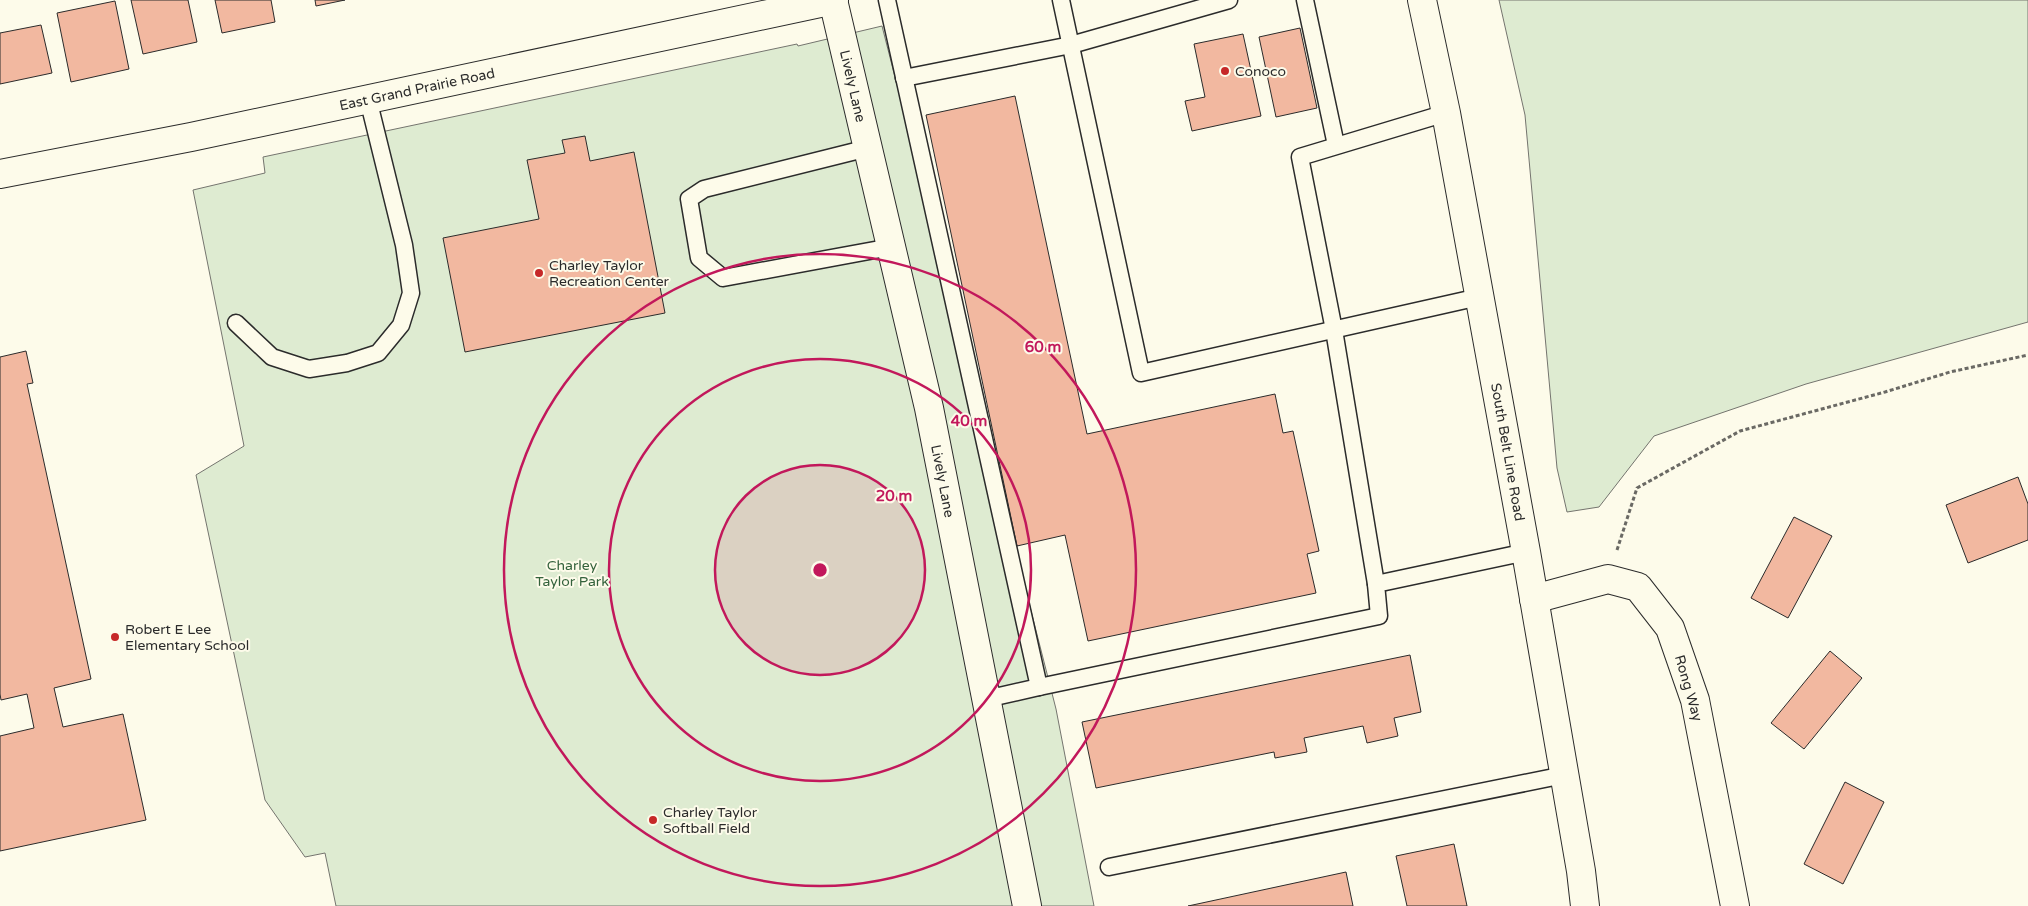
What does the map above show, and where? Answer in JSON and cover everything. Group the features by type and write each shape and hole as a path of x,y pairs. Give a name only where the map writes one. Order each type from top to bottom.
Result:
{"street":[{"name":"East Grand Prairie Road","path":"0,174 191,137 834,0"},
{"name":"Lively Lane","path":"834,0 929,408 1027,906"},
{"name":"South Belt Line Road","path":"1422,0 1446,112 1526,552 1582,871 1585,906"},
{"path":"1534,600 1608,579"},
{"name":"Rong Way","path":"1608,579 1638,587 1670,628 1695,700 1735,906"}],"lane":[{"path":"887,0 1039,687"},
{"path":"1061,0 1141,373 1479,297"},
{"path":"904,78 1070,45 1229,0"},
{"path":"1305,0 1336,146"},
{"path":"236,323 272,357 309,369 347,363 378,353 401,325 411,293 404,245 368,99"},
{"path":"986,698 1379,616 1376,584 1334,330 1300,157 1446,112"},
{"path":"868,148 704,188 689,199 699,258 723,278 891,247"},
{"path":"1376,584 1526,552"},
{"path":"1109,867 1564,775"}],"path":[{"path":"1608,579 1637,488 1740,431 1885,392 1950,372 2028,355"}],"green space":[{"path":"1499,0 2028,0 2028,322 1806,384 1654,436 1599,507 1567,512 1557,468 1525,115"},
{"name":"Charley Taylor Park","path":"882,26 1056,709 1094,906 336,906 325,853 305,857 265,800 196,475 244,446 193,190 265,173 263,157 797,44 798,46"}],"building":[{"path":"131,0 188,0 197,42 143,54"},
{"path":"215,0 271,0 275,22 222,33"},
{"path":"315,0 345,0 316,6"},
{"path":"115,1 129,69 71,82 57,13"},
{"path":"41,25 52,73 0,84 0,33"},
{"path":"1300,28 1317,108 1276,117 1259,37"},
{"name":"Conoco","path":"1243,34 1261,116 1192,131 1185,101 1205,97 1194,44"},
{"path":"1015,96 1087,434 1275,394 1283,433 1293,431 1319,551 1307,554 1316,593 1088,641 1065,535 1017,546 926,115"},
{"path":"585,136 590,161 634,152 665,313 465,352 443,238 539,219 527,160 565,153 562,140"},
{"path":"26,351 33,383 27,384 91,679 54,688 63,727 123,714 146,820 0,851 0,736 34,728 27,694 1,700 0,694 0,357"},
{"path":"2018,477 2028,504 2028,540 1968,563 1946,505"},
{"path":"1794,517 1832,536 1788,618 1751,598"},
{"path":"1830,651 1862,678 1804,749 1771,723"},
{"path":"1410,655 1421,712 1394,718 1398,736 1367,743 1363,726 1304,738 1307,752 1275,758 1274,752 1096,788 1082,722"},
{"path":"1845,782 1884,802 1843,884 1804,864"},
{"path":"1454,844 1467,906 1407,906 1396,856"},
{"path":"1346,872 1353,906 1188,906"}],"place":[{"name":"Conoco","path":"1225,71"},
{"name":"Charley Taylor Recreation Center","path":"539,273"},
{"name":"Robert E Lee Elementary School","path":"115,637"},
{"name":"Charley Taylor Softball Field","path":"653,820"}]}
